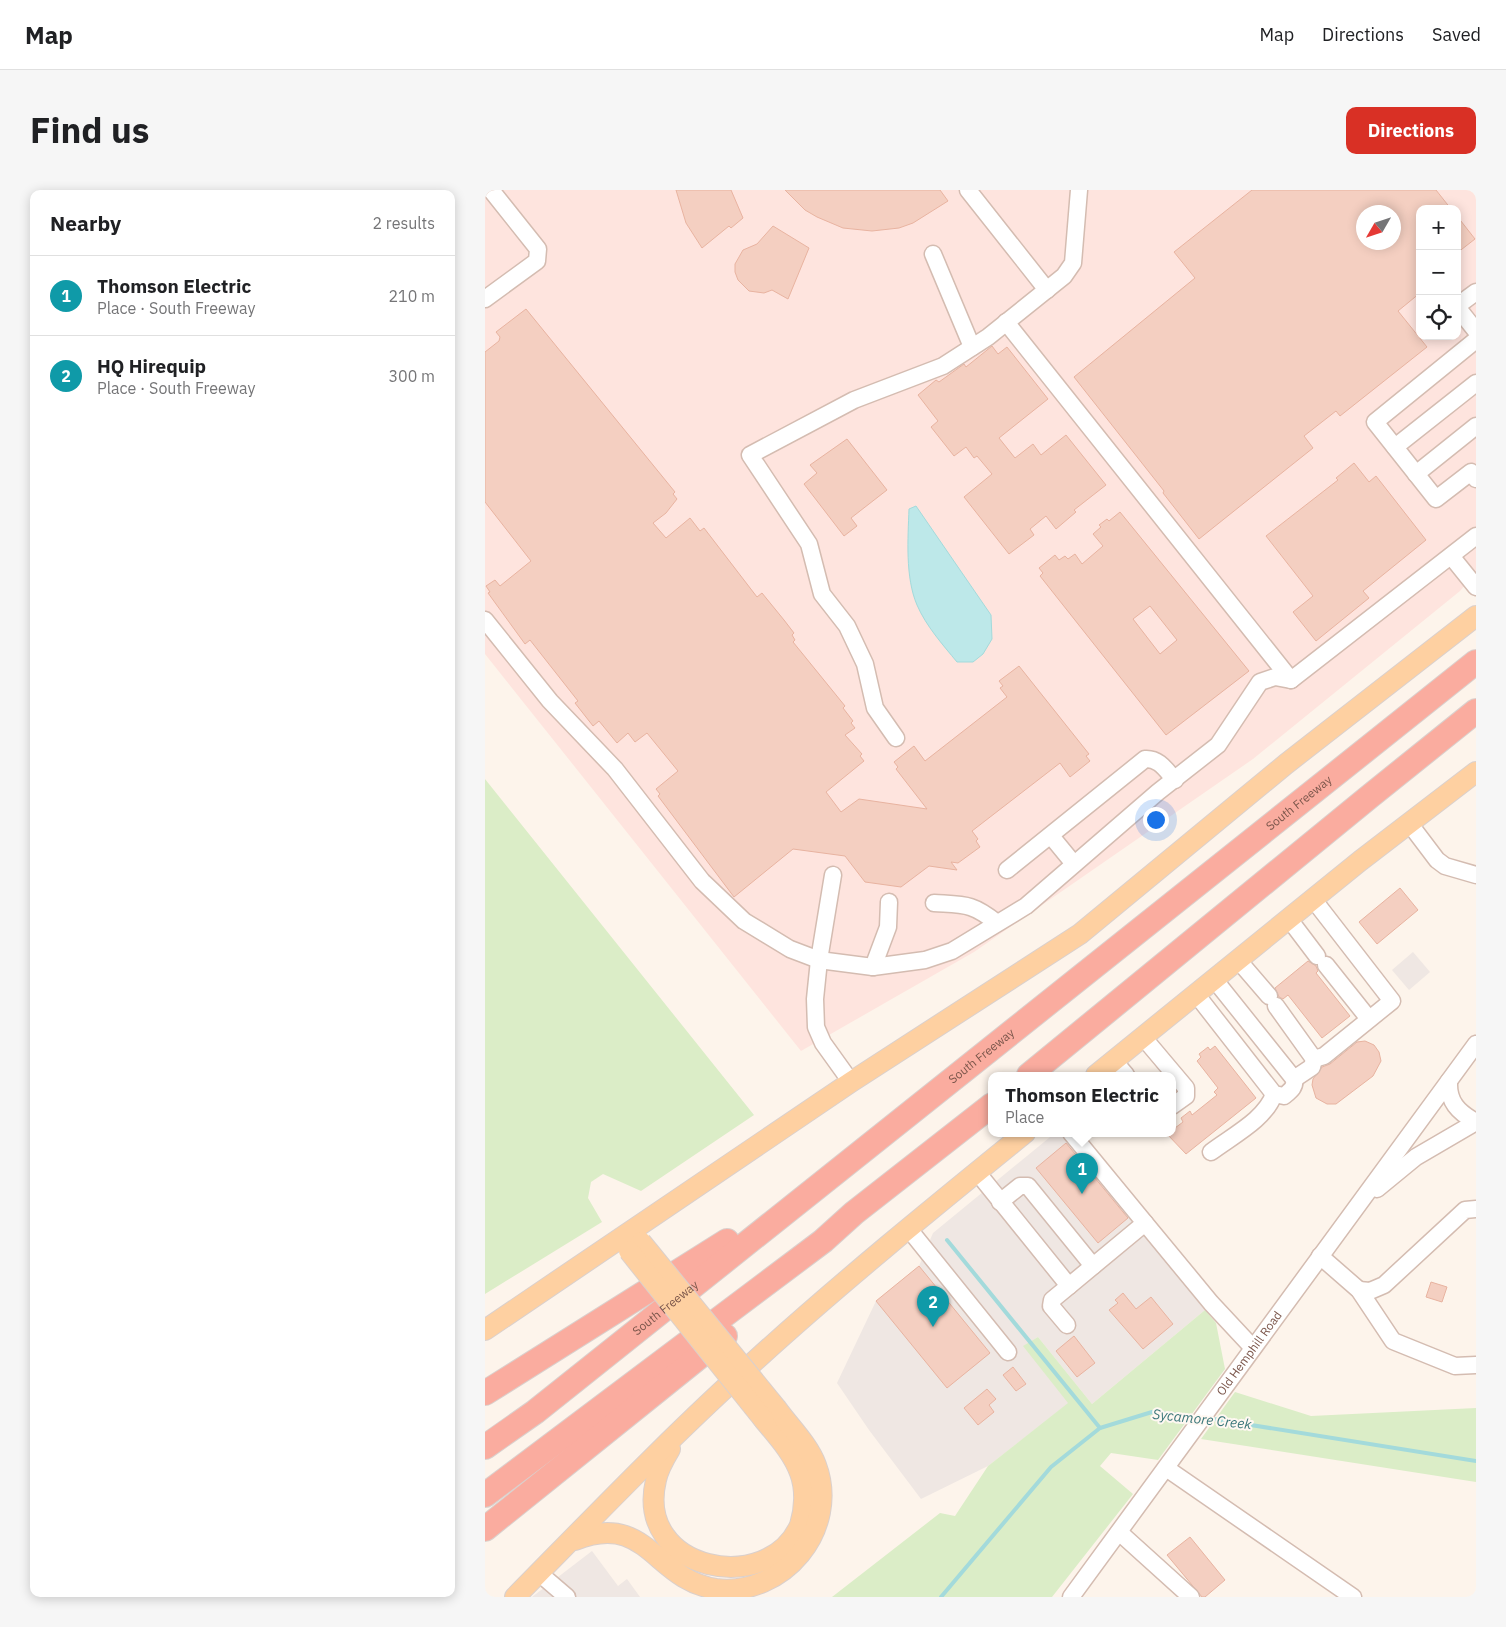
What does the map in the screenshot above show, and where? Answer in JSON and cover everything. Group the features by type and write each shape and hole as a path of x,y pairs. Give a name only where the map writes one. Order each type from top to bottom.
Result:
{"highway":[{"name":"South Freeway","path":"490,1441 535,1412 1476,662"},
{"path":"1033,1072 1476,711"},
{"path":"485,1495 823,1241 854,1213 988,1108"},
{"path":"485,1393 739,1233 770,1223"},
{"path":"485,1529 811,1266 823,1241"}],"main road":[{"path":"485,1330 630,1241 851,1082 1080,934 1286,764 1476,616"},
{"path":"1106,1072 1120,1068 1143,1037 1313,899 1476,772"},
{"path":"515,1597 756,1359 908,1228 1020,1137"},
{"path":"569,1543 599,1532 623,1535 642,1544 684,1578 717,1589 747,1588 774,1578 793,1563 808,1545 817,1524 821,1501 819,1477 811,1455 770,1415 630,1241"},
{"path":"678,1434 659,1470 654,1490 655,1512 663,1534 678,1554 697,1567 715,1573 736,1574 758,1568 784,1551 795,1537 804,1509 803,1482 797,1465 770,1415"}],"street":[{"path":"485,299 537,261 538,248 491,190"},
{"path":"968,190 1047,290"},
{"path":"896,738 875,708 865,664 847,626 822,594 809,544 750,455 854,400 943,366 972,347 1047,290 1064,276 1073,263 1079,190"},
{"path":"933,254 972,347"},
{"path":"1461,304 1476,292"},
{"path":"1461,312 1476,331"},
{"path":"1006,322 1291,680"},
{"path":"1474,473 1436,500 1375,422 1476,340"},
{"path":"1395,447 1476,383"},
{"path":"1416,474 1476,426"},
{"path":"485,620 550,702 615,769 702,881 743,921 790,949 819,960 873,966 925,960 952,951 1026,906 1074,864 1218,746 1260,682 1275,677 1291,680 1476,536"},
{"path":"1451,556 1476,587"},
{"path":"1007,870 1145,759 1152,758 1160,763 1175,780"},
{"path":"1409,823 1437,860 1445,866 1476,875"},
{"path":"1051,836 1074,864"},
{"path":"833,875 825,934 819,960 815,998 816,1027 823,1043 851,1082"},
{"path":"1313,899 1392,1001 1324,1056 1314,1058"},
{"path":"873,966 889,927 889,902"},
{"path":"934,903 970,905 981,910 997,923"},
{"path":"1289,919 1369,1019"},
{"path":"1238,960 1272,1001 1314,1058 1312,1067 1294,1079"},
{"path":"1196,994 1274,1094 1284,1096 1291,1091 1295,1083 1294,1079 1214,979"},
{"path":"1143,1037 1173,1072"},
{"name":"Old Hemphill Road","path":"1071,1597 1476,1044"},
{"path":"1176,1076 1186,1088 1186,1096 1176,1103"},
{"path":"1449,1081 1448,1094 1452,1103 1464,1115 1476,1122"},
{"path":"1211,1152 1253,1121 1271,1103 1274,1094"},
{"name":"Old Hemphill Road","path":"1357,1205 1416,1157 1476,1122"},
{"path":"1074,1137 1211,1302 1253,1348"},
{"path":"977,1172 1069,1286"},
{"path":"1001,1202 1020,1186 1028,1186 1093,1266"},
{"path":"1359,1290 1370,1291 1383,1285 1465,1210 1476,1209"},
{"path":"1067,1326 1051,1306 1052,1300 1145,1223"},
{"path":"908,1228 1008,1352"},
{"path":"1320,1256 1359,1290 1393,1342 1455,1366 1476,1365"},
{"path":"1166,1468 1353,1597"},
{"path":"1119,1532 1191,1597"},
{"path":"539,1573 567,1597"}],"shaded area":[{"path":"485,190 1476,190 1476,572 1460,591 1253,759 974,952 801,1051 485,654"},
{"path":"1413,952 1430,972 1409,990 1392,970"},
{"path":"1050,1137 1064,1137 1205,1310 1092,1404 1038,1337 1024,1346 1069,1403 988,1466 921,1499 869,1430 837,1383 876,1301 919,1266 933,1233"},
{"path":"592,1551 618,1586 627,1579 640,1597 532,1597"}],"green space":[{"path":"485,779 754,1115 641,1191 603,1174 591,1182 588,1198 602,1222 485,1294"},
{"path":"1205,1310 1216,1323 1225,1369 1158,1460 1111,1453 1100,1466 1133,1494 1052,1597 832,1597 940,1513 955,1516 988,1466 1068,1403 1023,1346 1038,1337 1092,1404"},
{"path":"1235,1392 1311,1416 1476,1408 1476,1482 1201,1439"}],"water":[{"path":"916,506 991,615 992,639 983,654 973,662 957,662 930,628 917,605 909,570 908,545 909,509"}],"building":[{"path":"676,190 731,190 743,218 731,228 729,226 702,248 686,223"},
{"path":"785,190 940,190 948,201 913,223 899,228 872,231 843,228 817,217 805,210"},
{"path":"1252,190 1436,190 1448,205 1416,205 1416,296 1398,311 1416,333 1416,340 1421,340 1427,347 1340,416 1336,411 1304,436 1313,448 1199,539 1163,493 1164,491 1074,377 1195,278 1174,252"},
{"path":"1461,221 1475,239 1461,250"},
{"path":"773,226 809,248 788,299 772,290 764,293 749,291 738,280 735,272 735,264 743,250 757,244"},
{"path":"526,309 675,492 673,494 677,499 666,513 653,523 666,538 690,518 700,531 704,528 757,597 762,593 784,620 794,633 792,635 795,640 793,642 845,706 843,708 853,721 851,723 855,728 845,735 862,754 860,756 864,761 826,792 841,812 859,799 927,809 896,769 898,767 894,762 914,746 925,761 1007,697 1000,688 1003,686 999,681 1019,666 1089,754 1086,756 1090,761 1070,777 1060,763 972,831 978,839 976,841 980,847 958,863 951,862 957,870 929,866 901,887 865,882 845,856 793,849 734,897 658,796 660,794 656,789 678,771 647,733 635,742 628,733 617,743 599,721 593,726 575,703 578,701 530,640 525,644 488,593 490,592 486,586 495,580 500,586 531,561 485,502 485,352 499,341 500,337 496,332"},
{"path":"992,346 998,354 1007,347 1048,399 999,438 1015,458 1033,444 1041,455 1066,435 1106,485 1074,510 1076,512 1056,529 1046,516 1030,529 1034,535 1009,554 964,497 992,474 977,456 974,458 966,447 954,456 931,427 938,421 918,395 936,380 939,382 964,364 966,367"},
{"path":"847,439 887,490 851,518 857,526 844,536 804,484 817,473 810,465"},
{"path":"1354,463 1369,482 1376,476 1426,540 1363,591 1369,598 1316,641 1293,612 1313,596 1266,536 1338,480 1336,478"},
{"path":"1120,512 1249,671 1166,735 1040,576 1043,573 1039,568 1055,555 1059,560 1065,556 1068,559 1075,554 1082,564 1103,546 1093,534 1101,527 1099,525 1107,519 1109,521","holes":["1150,606 1177,640 1160,654 1133,619"]},
{"path":"1400,888 1418,910 1377,944 1359,922"},
{"path":"1308,961 1316,966 1318,971 1316,973 1350,1016 1322,1038 1288,995 1283,999 1279,997 1275,988"},
{"path":"1365,1041 1374,1045 1379,1052 1381,1061 1373,1076 1336,1104 1327,1104 1316,1098 1312,1085 1313,1079 1322,1067 1330,1064 1357,1042"},
{"path":"1215,1046 1256,1098 1186,1154 1170,1137 1176,1137 1176,1127 1183,1122 1181,1118 1190,1111 1192,1115 1217,1095 1214,1092 1218,1088 1197,1061 1201,1057 1199,1054 1208,1047 1210,1050"},
{"path":"1066,1143 1128,1218 1098,1243 1036,1168"},
{"path":"919,1266 990,1353 947,1388 876,1301"},
{"path":"1431,1282 1447,1287 1442,1302 1426,1297"},
{"path":"1123,1293 1136,1309 1151,1297 1173,1324 1143,1349 1109,1310 1118,1303 1115,1300"},
{"path":"1074,1336 1095,1363 1077,1377 1056,1351"},
{"path":"1013,1367 1026,1384 1016,1391 1003,1375"},
{"path":"987,1389 996,1399 989,1405 994,1412 978,1425 964,1408"},
{"path":"1190,1537 1225,1580 1205,1597 1202,1597 1167,1555"}],"waterway":[{"path":"947,1240 1100,1428"},
{"name":"Sycamore Creek","path":"941,1597 1051,1467 1100,1428 1152,1412 1197,1417"},
{"name":"Sycamore Creek","path":"1207,1418 1476,1461"}],"place":[{"name":"Thomson Electric","path":"1082,1194"},
{"name":"HQ Hirequip","path":"933,1327"}]}
